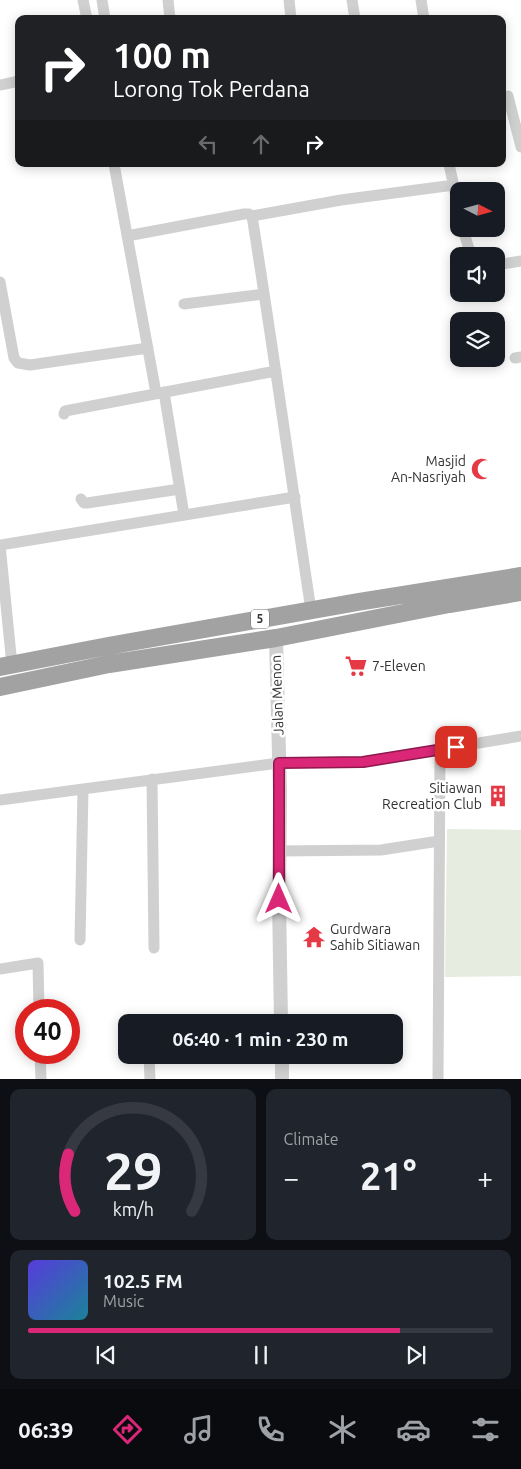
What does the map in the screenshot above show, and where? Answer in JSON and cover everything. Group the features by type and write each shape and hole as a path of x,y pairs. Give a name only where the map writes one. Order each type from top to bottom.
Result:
{"highway":[{"name":"5","path":"6,666 311,610 521,576"},
{"name":"5","path":"0,687 109,664 276,638 521,592"},
{"path":"311,610 320,617 326,618 371,610 449,604"},
{"path":"176,634 202,638 264,630 272,632 276,638"},
{"path":"6,666 23,674 82,662 109,664"}],"street":[{"path":"84,0 86,15"},
{"path":"102,0 104,15"},
{"path":"168,0 170,15"},
{"path":"289,0 291,15"},
{"path":"352,0 354,15"},
{"path":"421,0 423,15"},
{"path":"0,85 15,82"},
{"path":"506,96 521,94"},
{"path":"506,99 521,147"},
{"path":"115,167 148,348 160,393 184,515"},
{"path":"450,167 453,182"},
{"path":"127,236 244,214 252,216 342,200 450,186"},
{"path":"252,216 311,610"},
{"path":"505,264 521,261"},
{"path":"0,282 14,358 18,364 30,365 148,348"},
{"path":"184,304 264,294"},
{"path":"64,414 65,411 276,371"},
{"path":"81,500 84,503 88,503 180,489"},
{"path":"6,666 0,548 295,497"},
{"name":"Jalan Menon","path":"276,638 281,1014"},
{"path":"0,800 279,763 363,762 521,736"},
{"path":"438,1079 440,750"},
{"path":"152,779 154,948"},
{"path":"80,940 83,789"},
{"path":"280,851 365,851 439,841"},
{"path":"0,969 38,963 39,999"},
{"path":"40,1064 41,1079"},
{"path":"149,1064 150,1079"},
{"path":"282,1064 282,1079"}],"shaded area":[{"path":"447,829 521,830 521,976 445,977"}],"place":[{"name":"Masjid An-Nasriyah","path":"482,469"},
{"name":"7-Eleven","path":"356,666"},
{"name":"Sitiawan Recreation Club","path":"498,796"},
{"name":"Gurdwara Sahib Sitiawan","path":"314,937"}],"route":[{"path":"279,899 279,763 363,762 456,747"}]}
